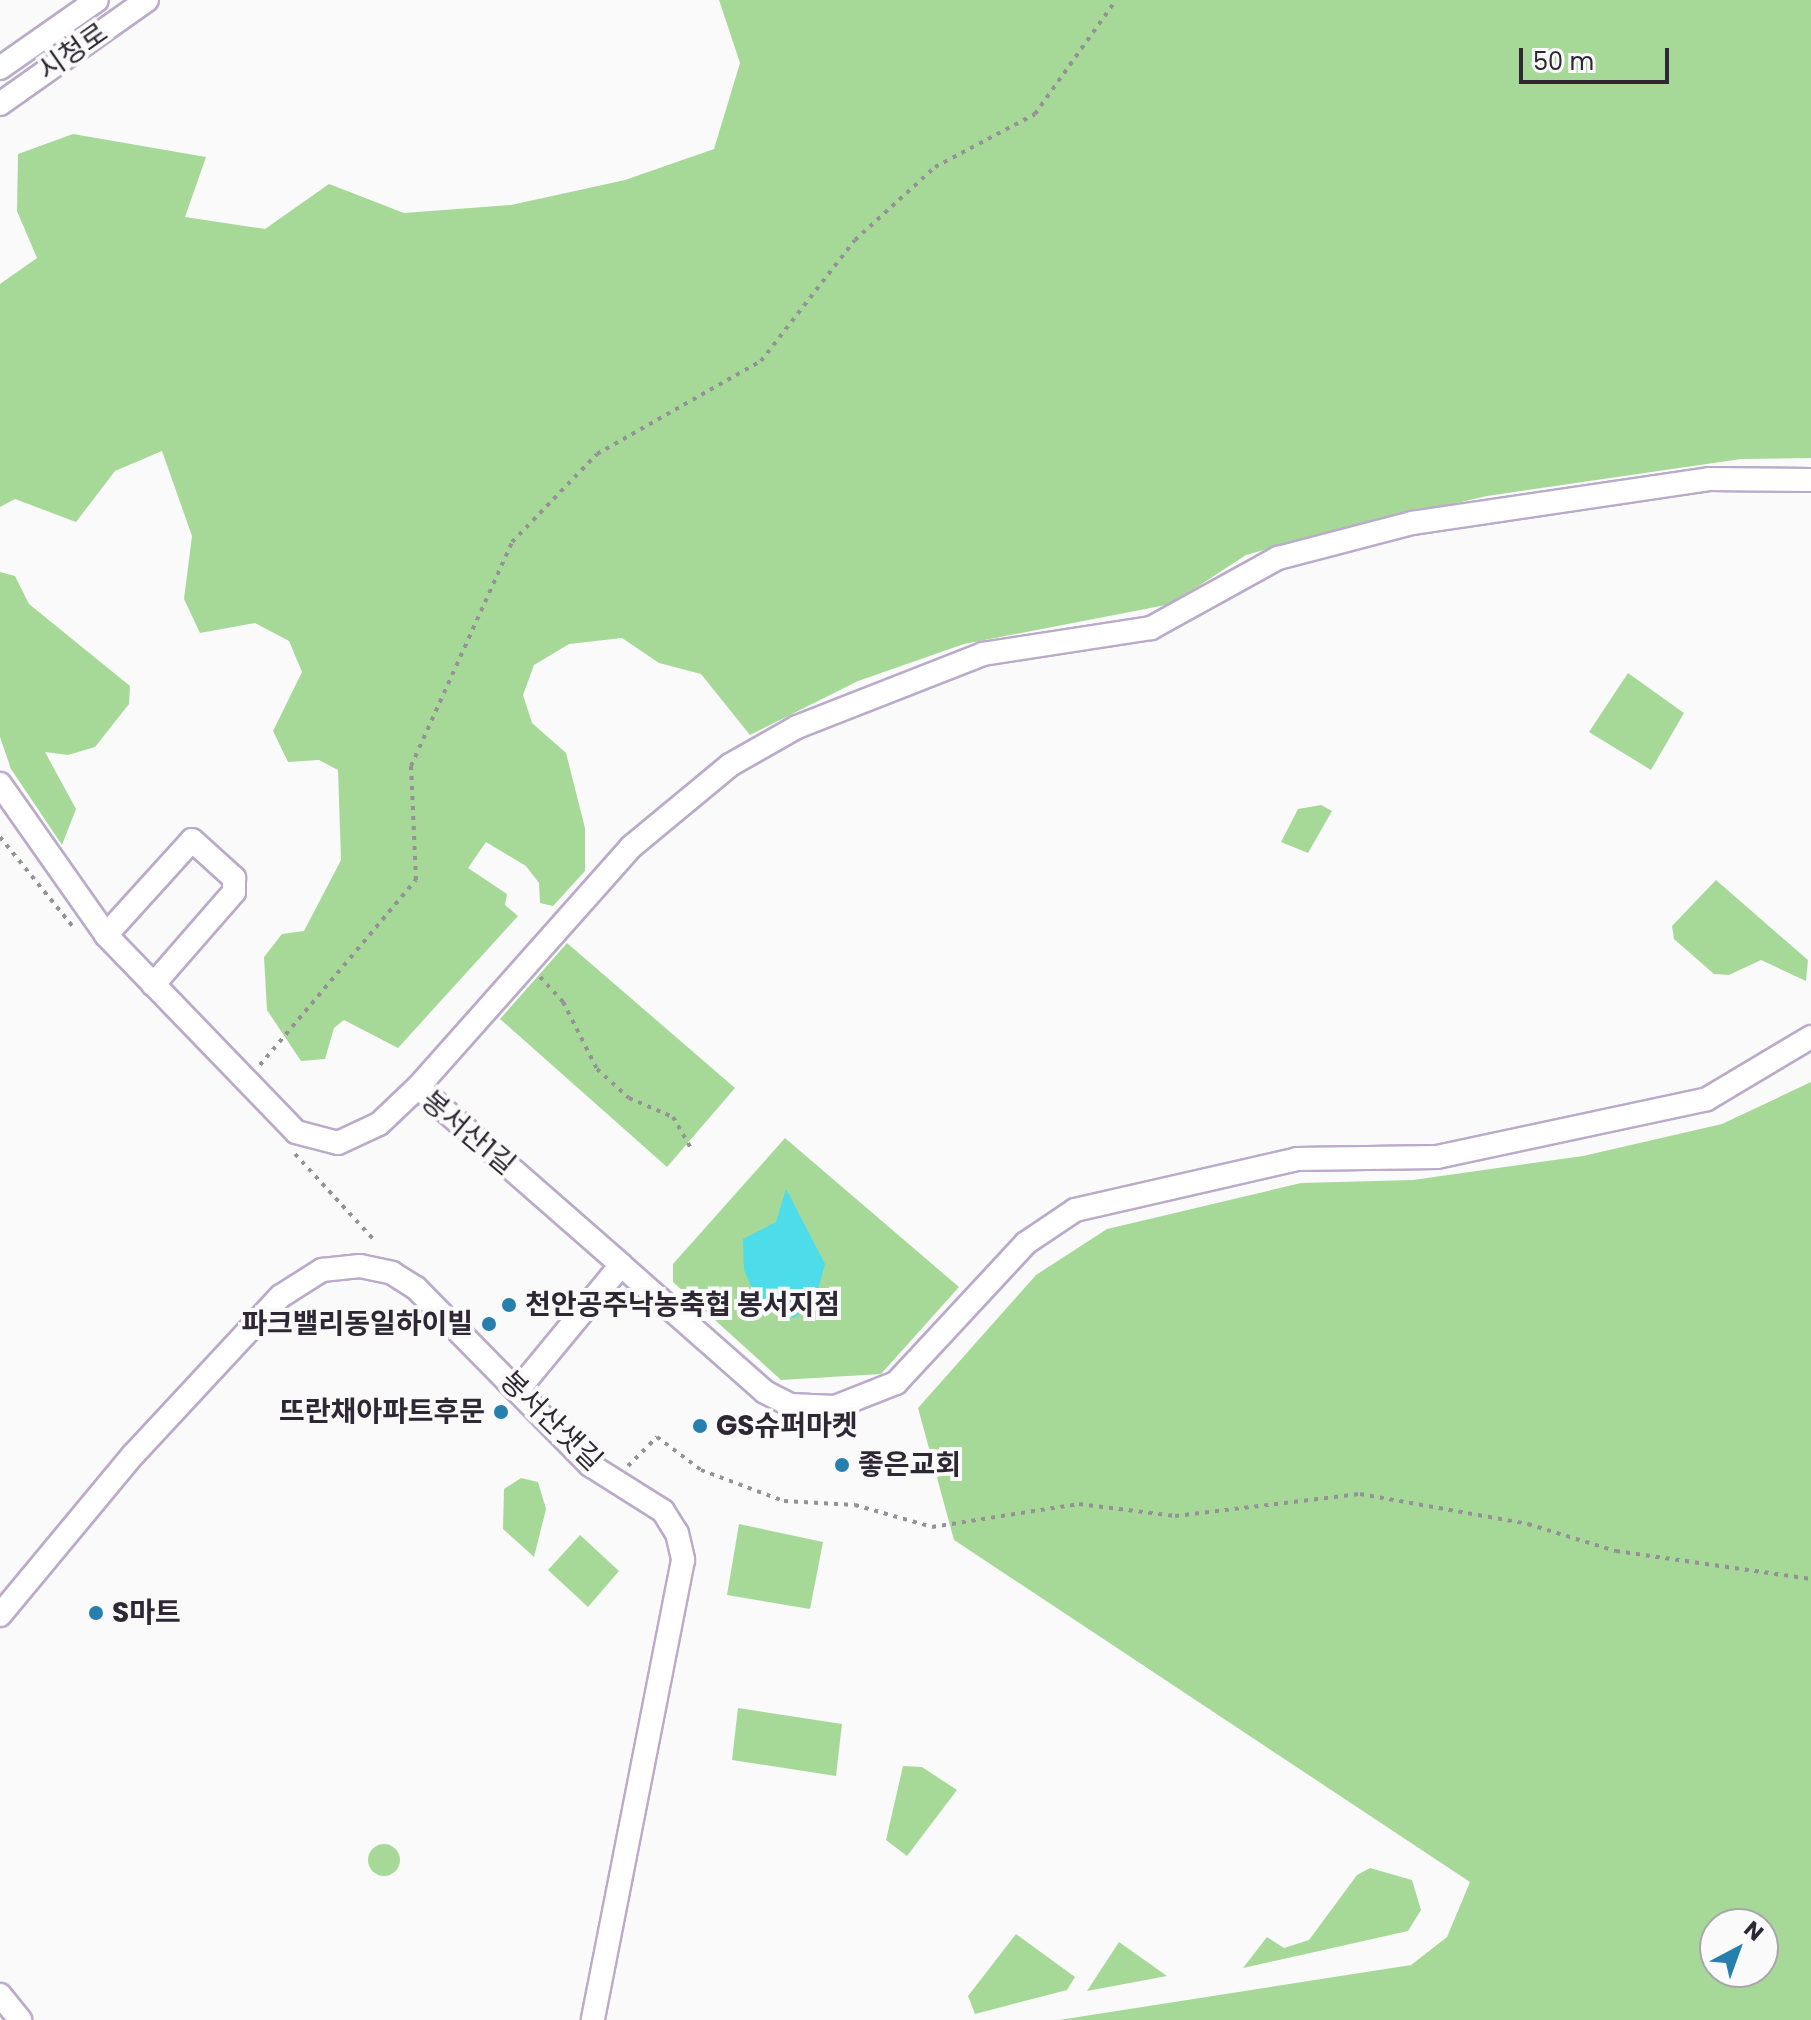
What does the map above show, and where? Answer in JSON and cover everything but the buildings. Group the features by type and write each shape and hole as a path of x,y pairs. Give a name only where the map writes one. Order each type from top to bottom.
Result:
{"street":[{"name":"시청로","path":"0,68 97,0"},
{"name":"시청로","path":"0,104 147,0"},
{"path":"418,1087 631,847 730,765 797,727 983,654 1151,628 1278,558 1412,523 1709,479 1811,480"},
{"name":"봉서산1길","path":"0,784 106,935 296,1132 338,1143 379,1124 418,1087 765,1392 790,1405 835,1407 896,1383 1026,1243 1075,1210 1297,1159 1437,1157 1707,1099 1811,1037"},
{"path":"106,935 192,840 234,878 234,892 153,985"},
{"path":"517,1391 621,1265"},
{"name":"봉서산샛길","path":"0,1615 229,1350 281,1296 322,1270 392,1273 590,1465 663,1511 683,1560 593,2020"},
{"path":"0,1995 20,2020"},
{"path":"0,2006 11,2020"}],"path":[{"path":"258,1066 416,880 411,766 512,542 597,454 761,361 855,240 935,167 1035,114 1116,0"},
{"path":"532,970 563,1002 597,1069 629,1098 673,1117 692,1150"},
{"path":"615,1460 625,1468 657,1437 701,1470 784,1501 855,1505 932,1527 1079,1504 1175,1516 1360,1494 1528,1524 1616,1551 1811,1579"}],"green space":[{"path":"719,0 1811,0 1811,458 1741,459 1487,496 1322,534 1246,555 1171,604 964,644 858,681 750,735 701,674 659,663 622,638 569,644 534,665 523,695 532,723 566,753 585,828 585,871 553,906 540,903 539,883 526,866 486,842 468,868 507,894 505,905 518,916 398,1048 344,1020 334,1028 325,1059 301,1061 267,1010 264,957 282,934 304,931 341,860 338,770 319,760 288,762 273,731 302,672 289,641 255,623 200,633 184,599 192,536 162,451 115,471 76,522 15,499 0,507 0,284 37,258 17,211 18,154 73,134 206,157 185,217 265,229 329,184 404,213 511,205 625,180 714,149 740,63"},
{"path":"0,572 15,576 29,604 130,686 129,704 95,747 68,755 45,752 76,809 62,845 11,769 0,737"},
{"path":"1628,673 1684,713 1651,770 1589,732"},
{"path":"1321,805 1332,811 1308,853 1281,842 1298,809"},
{"path":"1716,880 1808,960 1806,981 1761,960 1729,975 1714,974 1674,939 1672,926"},
{"path":"567,943 735,1088 667,1167 500,1019"},
{"path":"1811,1082 1811,2020 1059,2020 1411,1965 1447,1937 1470,1882 954,1540 918,1408 1036,1275 1107,1229 1301,1183 1413,1180 1583,1156 1722,1124"},
{"path":"785,1138 959,1287 881,1374 781,1380 673,1282 673,1264"},
{"path":"521,1478 538,1482 546,1509 534,1557 503,1529 504,1489"},
{"path":"739,1524 823,1542 810,1609 727,1595"},
{"path":"580,1535 619,1571 588,1607 548,1570"},
{"path":"738,1708 842,1724 836,1776 732,1760"},
{"path":"903,1766 922,1767 957,1790 907,1856 886,1840"},
{"path":"384,1844 395,1849 400,1860 395,1871 384,1876 373,1871 368,1860 373,1849"},
{"path":"1370,1868 1412,1880 1421,1910 1408,1931 1243,1968 1267,1937 1284,1948 1309,1940 1357,1875"},
{"path":"1016,1934 1075,1977 1067,1990 975,2014 968,1996"},
{"path":"1119,1942 1167,1976 1087,1991"}],"water":[{"path":"786,1189 825,1264 814,1304 793,1318 760,1307 744,1270 743,1239 776,1222"}],"place":[{"name":"천안공주낙농축협 봉서지점","path":"509,1305"},
{"name":"파크밸리동일하이빌","path":"489,1324"},
{"name":"뜨란채아파트후문","path":"501,1412"},
{"name":"GS슈퍼마켓","path":"700,1426"},
{"name":"좋은교회","path":"842,1465"},
{"name":"S마트","path":"96,1613"}]}
